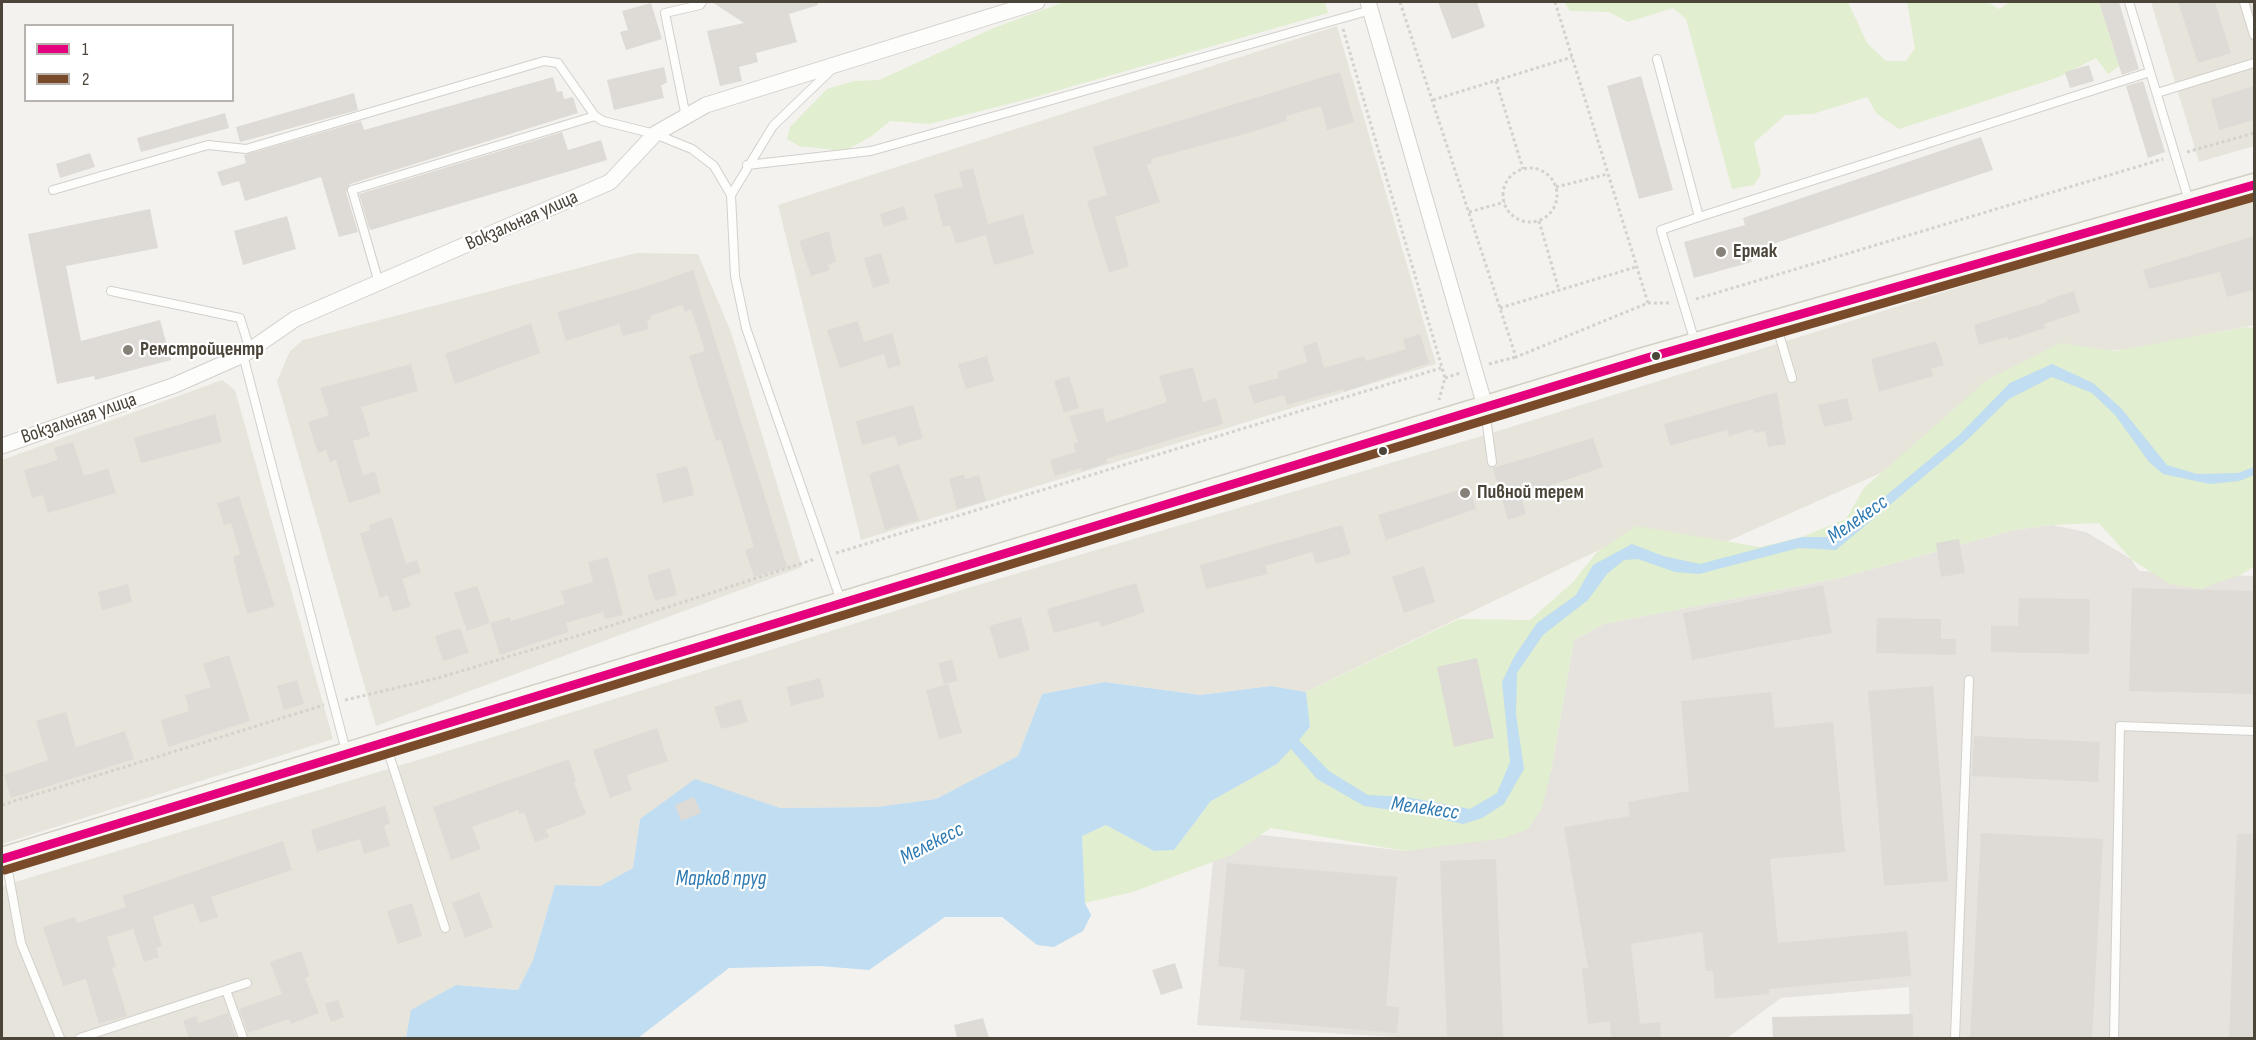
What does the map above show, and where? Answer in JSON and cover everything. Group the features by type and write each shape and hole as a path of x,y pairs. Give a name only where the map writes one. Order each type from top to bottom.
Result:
{"main road":[{"path":"4,858 1695,343 2254,185"}],"street":[{"name":"Вокзальная улица","path":"2,446 175,385 246,352 295,320 610,182 655,134 706,105 1037,2"},
{"path":"1370,6 1485,406"}],"lane":[{"path":"686,117 665,13 700,5 702,2"},
{"path":"2129,2 2189,202"},
{"path":"2244,2 2254,35"},
{"path":"747,165 871,151 1340,19 1370,6"},
{"path":"1657,59 1699,217"},
{"path":"53,190 208,145 246,149 544,61 558,63 595,116 603,122 655,134 692,149 714,166 731,195 735,276 746,328 842,604"},
{"path":"2157,93 2254,63"},
{"path":"731,195 747,165 773,126 834,67"},
{"path":"1695,343 1661,230 2150,72"},
{"path":"379,283 352,190 595,116"},
{"path":"111,291 240,318 246,352 348,755"},
{"path":"1775,320 1792,378"},
{"path":"1485,406 1492,462"},
{"path":"1955,1038 1969,680"},
{"path":"2114,1038 2120,726 2254,731"},
{"path":"386,743 445,928"},
{"path":"4,858 21,943 60,1038"},
{"path":"80,1038 246,983"},
{"path":"226,990 243,1038"}],"path":[{"path":"1400,2 1516,357 1648,303 1683,303 2254,133"},
{"path":"1555,2 1648,303"},
{"path":"1340,19 1445,378 1438,403"},
{"path":"1432,101 1572,57"},
{"path":"1496,81 1523,169"},
{"path":"1523,169 1537,169 1545,172 1556,187 1556,202 1553,210 1539,221 1521,220 1513,216 1504,202 1507,182 1523,169"},
{"path":"1556,187 1608,174"},
{"path":"1469,212 1504,202"},
{"path":"1539,221 1559,290"},
{"path":"1500,308 1636,267"},
{"path":"2,805 334,702 438,678 610,626 825,556 1441,368"}],"shaded area":[{"path":"2151,2 2254,2 2254,146 2199,162"},
{"path":"1337,26 1436,364 861,540 778,205"},
{"path":"2254,199 2254,325 2133,349 2052,354 1912,459 1699,554 1632,534 1306,692 1271,686 1200,695 1105,682 1042,694 1018,756 936,799 876,807 780,808 695,780 640,819 633,868 600,886 555,885 533,960 518,990 456,985 412,1010 406,1038 2,1038 2,886 477,742 971,587 1485,435 2184,217"},
{"path":"636,253 698,254 731,332 802,567 376,726 277,381 290,351 303,340"},
{"path":"222,380 235,390 333,739 2,844 2,460"},
{"path":"2052,525 2086,532 2131,559 2139,571 2254,576 2254,1038 1910,1038 1909,987 1781,998 1727,1038 1411,1038 1197,1025 1216,830 1406,851 1436,845 1551,772 1574,640 1604,624 1840,578 2014,530"}],"green space":[{"path":"1064,2 1325,2 1328,13 1028,99 929,124 890,121 872,136 844,151 799,146 787,139 790,127 827,89 854,81 879,80 996,27"},
{"path":"1564,2 1848,2 1867,43 1886,61 1906,61 1915,48 1907,2 1988,2 1999,9 2010,2 2099,2 2119,66 2108,74 2096,58 2059,77 1899,129 1877,114 1867,97 1813,114 1785,115 1754,143 1761,174 1754,185 1732,189 1686,19 1673,8 1628,22 1609,12 1570,11"},
{"path":"2246,327 2254,328 2254,567 2240,575 2200,589 2169,584 2131,559 2099,523 2052,525 2014,530 1840,578 1604,624 1574,640 1551,772 1542,808 1528,829 1505,838 1406,851 1271,828 1231,855 1133,892 1085,903 1082,836 1106,825 1154,851 1174,850 1211,801 1277,764 1310,727 1306,692 1459,619 1530,620 1573,582 1597,552 1636,526 1760,547 1802,537 1846,519 1864,488 1987,380 2060,343 2115,351"}],"water":[{"name":"Марков пруд","path":"2052,364 2093,383 2121,408 2167,465 2197,474 2238,473 2254,467 2254,475 2239,481 2210,484 2163,474 2149,462 2115,415 2092,393 2052,377 2009,399 1965,442 1836,550 1799,548 1699,574 1675,572 1638,559 1624,560 1607,574 1588,600 1543,635 1517,673 1516,714 1524,769 1504,804 1482,818 1463,824 1419,814 1364,806 1317,779 1291,749 1277,764 1211,801 1174,850 1154,851 1106,825 1082,836 1085,903 1091,915 1083,931 1054,947 1037,945 1002,917 945,917 869,970 820,966 729,968 638,1038 406,1038 411,1010 456,985 518,990 533,960 555,885 600,886 633,868 640,819 695,779 780,808 876,807 936,799 1018,756 1042,694 1105,682 1200,695 1271,686 1306,692 1310,727 1299,740 1329,771 1368,795 1406,797 1470,809 1497,793 1510,762 1502,682 1514,657 1537,623 1576,595 1593,565 1632,544 1663,556 1700,564 1802,537 1836,537 1959,435 2010,383"}],"building":[{"path":"712,2 817,2 818,5 789,14 797,42 756,53 758,62 739,67 742,81 720,86 707,31 744,23"},
{"path":"1438,2 1477,2 1485,27 1452,39"},
{"path":"2099,2 2119,2 2139,69 2122,75"},
{"path":"2178,2 2215,2 2231,53 2198,63"},
{"path":"651,3 662,39 626,50 620,32 628,30 622,11"},
{"path":"2089,65 2094,81 2070,88 2065,72"},
{"path":"664,67 667,82 661,86 664,98 614,110 607,80"},
{"path":"1340,72 1354,122 1327,130 1321,106 1286,116 1287,121 1151,159 1152,163 1147,165 1160,202 1115,217 1129,266 1109,273 1087,201 1107,195 1093,147"},
{"path":"1641,76 1673,190 1639,199 1607,86"},
{"path":"553,77 557,92 562,91 564,99 573,97 578,113 350,184 346,192 358,232 339,237 321,177 245,201 239,181 222,186 217,172 246,163 244,155 361,121 364,130"},
{"path":"2143,81 2165,152 2148,158 2126,86"},
{"path":"2254,86 2254,120 2219,130 2211,99"},
{"path":"354,93 358,110 240,142 236,127"},
{"path":"225,113 229,128 141,152 137,138"},
{"path":"562,132 568,150 601,140 607,160 371,230 369,228 359,194"},
{"path":"1981,137 1993,170 1749,252 1752,262 1694,278 1684,242 1745,225 1743,218"},
{"path":"90,153 95,167 60,178 56,164"},
{"path":"973,168 988,224 1023,214 1034,254 994,265 986,235 956,244 950,225 943,227 934,194 963,187 959,172"},
{"path":"904,206 908,219 884,227 880,214"},
{"path":"150,209 158,248 66,266 81,341 160,320 171,360 95,380 94,376 57,384 28,234"},
{"path":"287,216 296,249 243,265 234,231"},
{"path":"829,231 836,262 828,265 830,270 811,276 799,241"},
{"path":"2254,236 2254,290 2227,297 2220,272 2149,289 2143,270"},
{"path":"881,253 890,283 873,288 864,258"},
{"path":"693,270 787,567 754,577 745,550 754,547 721,440 716,441 689,356 705,351 691,309 685,312 682,305 650,316 651,319 647,321 649,329 623,336 619,324 566,341 557,312 642,288"},
{"path":"2074,291 2080,312 2044,324 2045,328 2008,340 2007,337 1979,345 1974,325"},
{"path":"858,321 864,342 892,333 901,365 888,369 884,354 840,368 827,330"},
{"path":"531,323 540,353 455,384 445,354"},
{"path":"1420,334 1429,363 1344,392 1343,389 1287,405 1284,395 1254,404 1248,386 1279,378 1277,372 1307,362 1303,346 1317,342 1324,368 1364,356 1366,361 1406,349 1403,339"},
{"path":"1936,341 1944,365 1931,369 1933,376 1879,392 1871,359"},
{"path":"987,356 994,381 966,389 958,364"},
{"path":"411,364 418,391 361,407 370,436 353,441 363,475 375,471 381,493 349,503 336,460 330,462 326,450 318,453 308,422 329,415 320,388"},
{"path":"1193,367 1203,402 1216,398 1223,424 1106,459 1107,463 1082,471 1081,468 1055,476 1050,460 1076,452 1073,444 1078,442 1069,416 1103,408 1106,422 1167,402 1159,376"},
{"path":"1069,376 1079,408 1064,413 1054,381"},
{"path":"1777,392 1786,444 1768,447 1765,431 1754,433 1753,429 1729,436 1727,430 1670,446 1664,424"},
{"path":"1847,398 1853,420 1824,427 1818,405"},
{"path":"913,405 923,438 898,446 895,436 862,445 856,421"},
{"path":"215,414 222,442 141,463 134,438"},
{"path":"1593,438 1603,467 1521,496 1526,514 1508,520 1493,468"},
{"path":"73,442 84,476 108,468 116,493 48,513 43,495 32,498 24,470 58,460 54,448"},
{"path":"899,464 919,520 885,530 869,474"},
{"path":"687,466 694,495 663,503 656,474"},
{"path":"964,474 965,479 979,475 986,501 957,509 949,479"},
{"path":"1469,487 1476,509 1386,540 1378,515"},
{"path":"239,496 275,606 247,614 233,557 240,554 231,523 224,525 217,503"},
{"path":"392,517 406,564 417,560 421,573 402,579 411,606 393,612 388,595 380,598 360,533 370,530 369,525"},
{"path":"1342,525 1351,554 1316,564 1312,552 1265,566 1268,574 1206,589 1200,565"},
{"path":"1959,539 1965,573 1941,577 1936,543"},
{"path":"608,557 623,615 605,619 603,612 566,623 569,632 500,655 490,623 510,617 511,621 565,604 561,591 593,582 588,562"},
{"path":"1424,566 1435,602 1404,613 1392,577"},
{"path":"670,568 677,595 655,601 647,575"},
{"path":"1136,583 1145,612 1101,627 1099,621 1054,633 1047,609"},
{"path":"128,584 132,602 102,610 98,592"},
{"path":"1823,585 1832,633 1692,660 1683,613"},
{"path":"477,586 490,623 467,631 454,593"},
{"path":"2132,588 2254,591 2254,694 2129,691"},
{"path":"2019,598 2090,599 2089,654 1991,652 1991,626 2018,626"},
{"path":"1021,617 1030,650 999,659 989,626"},
{"path":"1877,618 1941,619 1941,639 1956,639 1956,655 1876,653"},
{"path":"460,628 469,653 443,661 435,636"},
{"path":"229,655 250,721 168,747 161,720 189,711 185,695 211,687 203,664"},
{"path":"1477,658 1494,738 1454,747 1437,667"},
{"path":"952,660 958,681 944,684 938,663"},
{"path":"820,678 825,697 791,706 786,687"},
{"path":"297,680 304,704 284,710 277,686"},
{"path":"948,684 962,733 939,739 926,690"},
{"path":"1933,686 1948,881 1884,886 1868,691"},
{"path":"1771,692 1775,728 1833,722 1845,852 1770,859 1778,943 1907,931 1911,976 1769,989 1769,994 1715,999 1713,971 1706,971 1702,932 1631,944 1640,1024 1660,1022 1661,1038 1611,1038 1610,1021 1588,1024 1582,968 1588,968 1564,827 1630,816 1628,802 1689,791 1681,701"},
{"path":"741,699 748,722 721,729 714,707"},
{"path":"66,712 76,747 125,731 134,759 11,798 4,775 48,760 36,721"},
{"path":"657,728 668,761 627,775 632,790 610,798 593,750"},
{"path":"1974,736 2100,742 2098,782 1972,776"},
{"path":"569,759 576,782 574,783 586,814 546,830 549,837 535,842 524,812 519,814 518,810 472,827 481,849 451,860 433,807"},
{"path":"694,797 701,813 681,821 675,805"},
{"path":"385,806 390,823 384,826 390,846 364,854 360,839 317,852 311,830"},
{"path":"1981,833 2103,839 2092,1038 1970,1038"},
{"path":"2237,834 2254,834 2254,1038 2229,1038"},
{"path":"283,841 292,870 211,897 218,917 200,923 193,903 153,917 162,946 156,948 159,957 144,962 133,929 107,937 116,967 112,968 127,1016 99,1024 86,979 63,986 43,927 75,917 77,923 126,907 122,896"},
{"path":"1496,859 1503,1038 1447,1038 1440,861"},
{"path":"1227,863 1397,877 1386,1006 1399,1007 1397,1033 1240,1020 1245,969 1218,966"},
{"path":"479,892 493,927 465,938 452,903"},
{"path":"412,903 422,936 398,944 387,911"},
{"path":"301,951 310,976 305,978 319,1013 291,1024 289,1019 248,1033 239,1009 282,994 270,962"},
{"path":"1175,963 1183,988 1161,995 1152,970"},
{"path":"338,1000 344,1017 331,1022 325,1004"},
{"path":"228,1013 236,1037 189,1038 183,1021 196,1016 198,1023"},
{"path":"1913,1014 1913,1038 1773,1038 1772,1017"},
{"path":"983,1018 989,1038 957,1038 954,1025"}],"transit line":[{"name":"1","path":"2,859 1647,358 2254,185"},
{"name":"2","path":"5,870 1650,370 2254,197"}],"place":[{"name":"Ермак","path":"1721,252"},
{"name":"Ремстройцентр","path":"128,350"},
{"name":"Пивной терем","path":"1465,493"}],"water label":[{"name":"Мелекесс","path":"1858,520"},
{"name":"Мелекесс","path":"1425,809"},
{"name":"Мелекесс","path":"932,844"}]}
